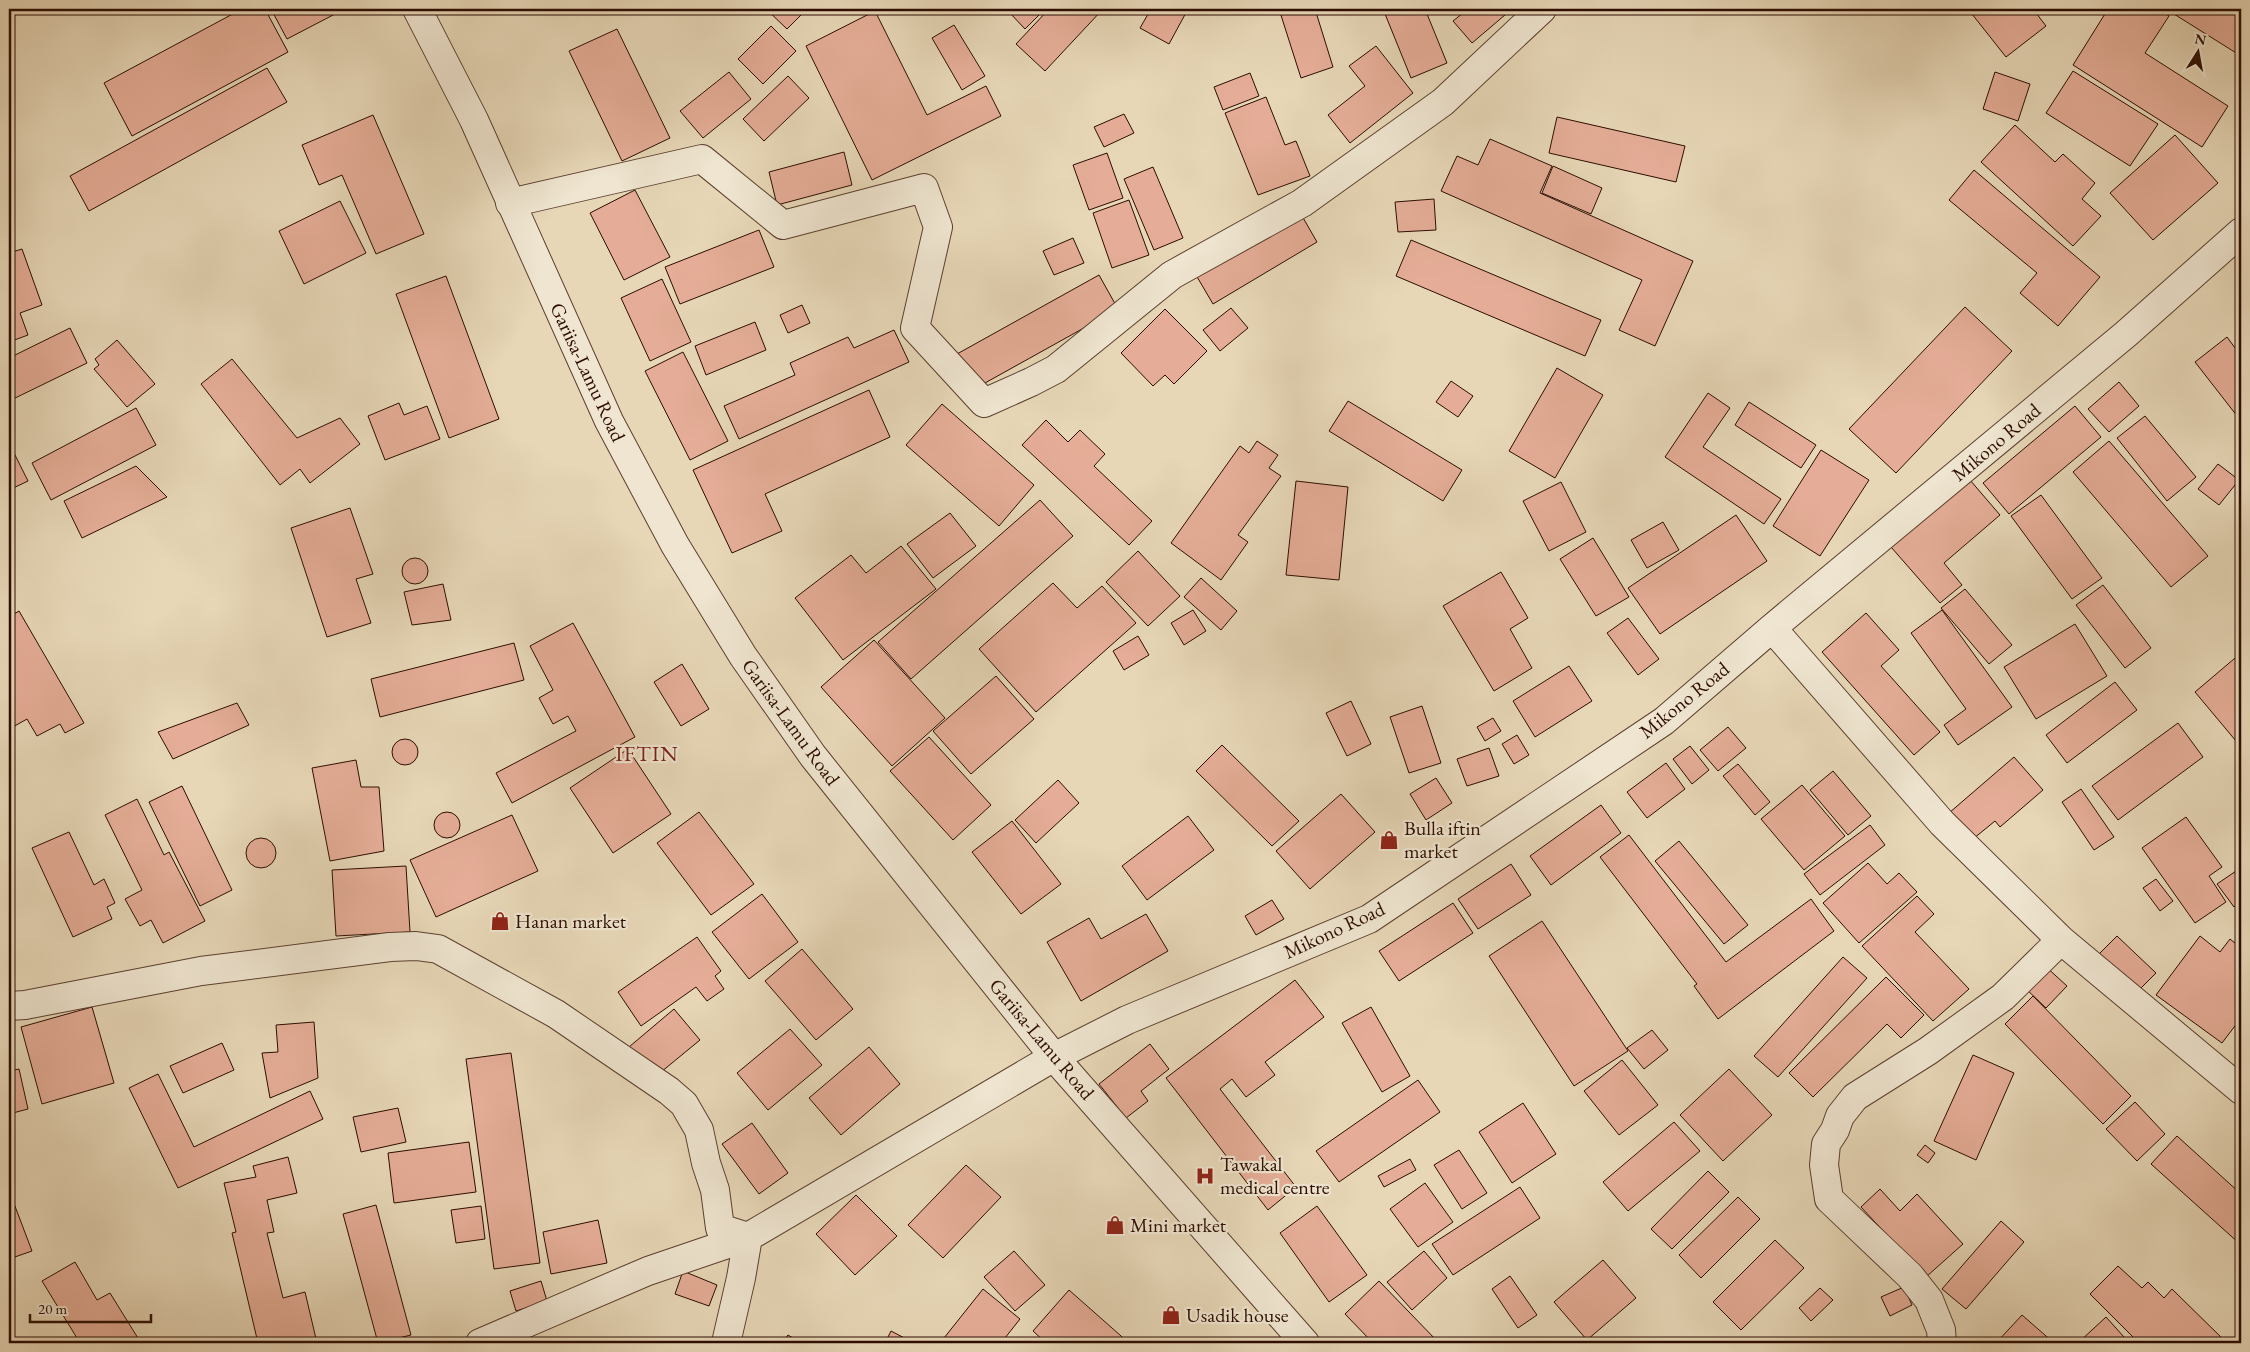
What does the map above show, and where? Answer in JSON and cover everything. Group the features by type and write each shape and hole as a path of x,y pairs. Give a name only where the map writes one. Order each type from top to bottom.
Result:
{"street":[{"name":"Gariisa-Lamu Road","path":"416,9 474,120 609,421 675,545 743,656 814,756 1054,1057 1305,1343"},
{"path":"510,203 702,159 783,226 924,188 938,227 915,328 984,403 1056,369 1172,275 1302,203 1443,102 1542,9"},
{"name":"Mikono Road","path":"480,1343 648,1271 748,1237 1054,1057 1127,1020 1369,919 1664,720 2126,334 2241,232"},
{"path":"1772,628 1942,823 2061,940 2241,1090"},
{"path":"1942,1343 1941,1330 1929,1300 1910,1276 1829,1199 1824,1164 1826,1144 1835,1130 1840,1116 1856,1097 1928,1051 2003,997 2061,940"},
{"path":"9,1006 25,1005 201,971 390,947 416,946 438,948 556,1014 669,1091 684,1104 699,1130 706,1163 715,1190 720,1228 748,1237 726,1343"}],"building":[{"path":"242,9 265,9 288,52 132,136 104,83"},
{"path":"271,9 333,9 335,14 287,39"},
{"path":"766,9 807,9 787,29"},
{"path":"1012,9 1045,9 1025,29 1009,12"},
{"path":"1049,9 1103,9 1045,71 1016,44"},
{"path":"1151,9 1188,9 1169,44 1140,28"},
{"path":"1279,9 1315,9 1333,67 1301,78"},
{"path":"1383,9 1425,9 1447,63 1411,78"},
{"path":"1468,9 1512,9 1472,43 1453,21"},
{"path":"1968,9 2033,9 2046,26 2006,57"},
{"path":"2108,9 2158,9 2169,16 2145,53 2228,106 2202,147 2073,65"},
{"path":"2166,9 2233,9 2241,14 2241,56"},
{"path":"875,11 927,115 986,86 1001,116 872,180 806,46"},
{"path":"954,25 985,76 962,90 932,38"},
{"path":"771,26 796,51 763,84 738,59"},
{"path":"617,29 670,138 622,161 569,51"},
{"path":"1376,46 1413,93 1350,143 1328,115 1365,86 1349,66"},
{"path":"267,68 287,102 89,211 70,176"},
{"path":"2073,71 2158,124 2130,166 2046,113"},
{"path":"729,72 751,99 703,138 680,111"},
{"path":"1995,72 2030,84 2018,121 1983,109"},
{"path":"1250,73 1259,96 1223,110 1214,87"},
{"path":"788,76 809,98 764,141 743,119"},
{"path":"1266,97 1285,145 1296,141 1310,176 1258,195 1225,113"},
{"path":"1124,114 1134,133 1104,147 1094,127"},
{"path":"373,115 424,234 376,254 342,175 319,185 302,145"},
{"path":"1557,117 1685,146 1676,182 1549,153"},
{"path":"2015,125 2055,162 2063,154 2095,183 2082,199 2101,216 2073,246 1981,162"},
{"path":"2175,135 2218,183 2153,240 2110,193"},
{"path":"1490,139 1552,166 1540,193 1693,261 1655,346 1619,330 1642,280 1441,191 1457,156 1478,165"},
{"path":"844,152 852,185 777,205 769,172"},
{"path":"1107,153 1123,198 1089,210 1073,165"},
{"path":"1553,166 1602,188 1591,214 1542,193"},
{"path":"1153,167 1183,238 1154,250 1124,179"},
{"path":"1974,170 2100,277 2058,326 2020,293 2037,273 1949,200"},
{"path":"635,190 670,257 624,280 590,213"},
{"path":"1434,199 1436,230 1398,232 1395,202"},
{"path":"1129,200 1149,255 1112,268 1093,213"},
{"path":"340,201 366,253 304,284 279,231"},
{"path":"1298,209 1317,242 1213,304 1193,270"},
{"path":"759,230 774,267 680,304 665,267"},
{"path":"1073,238 1084,263 1054,275 1043,251"},
{"path":"1411,240 1601,320 1585,356 1396,276"},
{"path":"22,249 42,305 20,313 28,335 9,342 9,253"},
{"path":"1099,275 1118,309 976,388 957,354"},
{"path":"446,276 499,419 449,438 396,294"},
{"path":"662,279 691,342 650,361 621,298"},
{"path":"802,305 810,323 788,333 780,315"},
{"path":"1965,307 2012,351 1896,473 1849,429"},
{"path":"1231,308 1248,328 1220,351 1203,330"},
{"path":"1165,309 1207,351 1174,384 1165,375 1153,386 1121,353"},
{"path":"755,322 766,350 706,375 695,346"},
{"path":"70,328 87,363 9,401 9,358"},
{"path":"894,330 909,362 739,439 724,406 795,375 790,363 848,337 854,348"},
{"path":"2227,337 2241,356 2241,421 2195,362"},
{"path":"117,340 155,384 127,407 94,369 99,365 95,359"},
{"path":"683,352 728,441 690,460 645,371"},
{"path":"232,359 297,438 340,418 360,444 310,483 300,469 280,485 201,384"},
{"path":"1557,368 1603,395 1555,478 1509,451"},
{"path":"1451,381 1473,396 1458,417 1436,402"},
{"path":"2119,382 2139,406 2109,432 2088,409"},
{"path":"869,390 890,437 765,494 782,531 732,553 693,470"},
{"path":"1708,393 1730,408 1703,447 1781,499 1764,524 1665,457"},
{"path":"1348,401 1462,470 1443,501 1329,431"},
{"path":"1749,402 1816,445 1801,468 1735,425"},
{"path":"399,403 404,415 427,406 440,439 385,460 368,416"},
{"path":"942,404 1034,485 999,526 906,445"},
{"path":"2075,406 2101,437 2009,514 1983,483"},
{"path":"136,408 156,445 51,500 32,463"},
{"path":"2145,416 2196,477 2167,501 2117,438"},
{"path":"1046,420 1068,442 1080,430 1105,454 1094,466 1152,521 1129,545 1022,445"},
{"path":"1257,441 1278,455 1269,468 1281,476 1238,535 1248,542 1221,580 1171,543 1240,446 1249,453"},
{"path":"2109,441 2208,556 2171,587 2073,472"},
{"path":"9,443 28,481 9,490"},
{"path":"1821,450 1869,480 1820,556 1773,526"},
{"path":"2218,464 2239,480 2219,505 2198,489"},
{"path":"136,466 167,497 82,538 64,501"},
{"path":"1970,480 2000,515 1944,563 1962,585 1940,603 1891,547"},
{"path":"1296,481 1348,487 1339,580 1286,575"},
{"path":"1561,482 1586,532 1549,551 1523,501"},
{"path":"2041,495 2102,578 2072,599 2011,516"},
{"path":"1040,500 1073,536 911,679 878,642"},
{"path":"350,508 373,574 356,579 371,623 327,637 291,528"},
{"path":"950,513 976,546 933,578 907,544"},
{"path":"1736,515 1767,561 1660,634 1628,588"},
{"path":"1663,522 1679,550 1647,568 1631,540"},
{"path":"1593,538 1629,597 1596,616 1560,559"},
{"path":"901,546 936,589 843,660 795,598 851,555 866,573"},
{"path":"1138,551 1180,596 1148,626 1106,582"},
{"path":"415,558 424,562 428,571 424,580 415,584 406,580 402,571 406,562"},
{"path":"1501,572 1528,618 1510,629 1532,668 1494,691 1443,606"},
{"path":"1201,578 1237,611 1221,630 1184,597"},
{"path":"1053,583 1077,608 1102,586 1136,623 1036,712 979,649"},
{"path":"443,584 451,620 412,625 404,592"},
{"path":"2103,585 2151,648 2125,668 2076,605"},
{"path":"1965,589 2012,645 1989,664 1941,608"},
{"path":"1193,610 1206,631 1184,645 1171,623"},
{"path":"1942,610 2012,707 1958,745 1944,725 1966,709 1911,633"},
{"path":"19,611 84,723 65,733 60,724 37,736 27,719 11,728 9,724 9,617"},
{"path":"1866,613 1899,650 1881,666 1940,732 1914,755 1822,652"},
{"path":"1628,618 1659,659 1638,675 1607,633"},
{"path":"573,623 635,737 512,803 496,773 576,731 568,716 553,724 539,698 553,690 530,646"},
{"path":"2075,624 2107,676 2036,719 2004,667"},
{"path":"1138,636 1149,655 1124,670 1113,651"},
{"path":"874,640 945,718 892,766 821,687"},
{"path":"514,643 524,680 380,717 371,679"},
{"path":"2241,653 2241,747 2195,692"},
{"path":"682,664 709,709 681,726 654,682"},
{"path":"1569,666 1592,701 1535,737 1513,701"},
{"path":"996,676 1034,719 971,774 933,731"},
{"path":"2115,682 2137,710 2067,763 2046,735"},
{"path":"1351,701 1371,744 1347,756 1326,713"},
{"path":"237,703 249,725 173,759 158,732"},
{"path":"1422,706 1441,763 1409,773 1390,717"},
{"path":"1493,718 1501,731 1485,741 1477,727"},
{"path":"2178,723 2203,757 2118,820 2092,786"},
{"path":"1728,727 1746,748 1718,771 1700,750"},
{"path":"1517,735 1529,755 1514,764 1502,744"},
{"path":"929,737 991,805 953,840 890,771"},
{"path":"405,739 414,743 418,752 414,761 405,765 396,761 392,752 396,743"},
{"path":"1222,745 1299,821 1272,846 1196,771"},
{"path":"1690,746 1709,770 1692,784 1673,759"},
{"path":"1489,748 1499,776 1467,786 1457,759"},
{"path":"628,749 671,814 613,853 570,788"},
{"path":"2014,757 2043,790 2000,827 1995,821 1973,839 1949,813"},
{"path":"356,760 361,787 379,787 384,851 330,861 312,768"},
{"path":"1666,763 1685,789 1647,818 1627,792"},
{"path":"1738,764 1770,802 1755,815 1723,776"},
{"path":"1833,771 1871,816 1848,835 1810,790"},
{"path":"1436,778 1452,803 1426,820 1410,794"},
{"path":"1058,780 1079,803 1036,843 1015,820"},
{"path":"1802,785 1845,836 1804,870 1761,819"},
{"path":"182,786 232,890 200,906 149,802"},
{"path":"2081,789 2114,837 2094,850 2062,802"},
{"path":"1341,794 1375,832 1310,889 1276,851"},
{"path":"137,799 164,855 169,852 205,921 163,943 151,920 140,926 125,899 142,890 105,815"},
{"path":"1601,805 1621,833 1551,885 1530,856"},
{"path":"447,812 456,816 460,825 456,834 447,838 438,834 434,825 438,816"},
{"path":"699,812 754,884 711,915 657,843"},
{"path":"512,815 538,871 436,917 410,860"},
{"path":"1188,816 1214,850 1147,900 1122,866"},
{"path":"2186,817 2222,867 2209,876 2226,902 2195,923 2142,848"},
{"path":"1012,821 1061,884 1021,914 972,852"},
{"path":"1870,825 1885,845 1820,895 1804,874"},
{"path":"69,832 94,885 104,879 115,903 107,907 112,919 73,937 32,848"},
{"path":"1629,835 1726,962 1811,899 1834,931 1718,1019 1694,986 1697,984 1600,857"},
{"path":"261,838 272,842 276,853 272,864 261,868 250,864 246,853 250,842"},
{"path":"1679,841 1748,925 1724,944 1655,861"},
{"path":"1868,863 1887,884 1899,873 1917,892 1859,943 1823,903"},
{"path":"1511,864 1531,895 1478,929 1458,899"},
{"path":"406,866 410,932 336,936 332,870"},
{"path":"2239,869 2241,872 2241,901 2234,907 2217,884"},
{"path":"2156,879 2173,901 2160,911 2143,888"},
{"path":"762,894 798,942 749,979 712,932"},
{"path":"1917,896 1934,914 1915,932 1969,989 1933,1021 1862,946"},
{"path":"1272,900 1284,919 1256,935 1245,916"},
{"path":"1453,903 1473,933 1399,981 1379,951"},
{"path":"1146,914 1168,951 1081,1001 1047,942 1089,918 1101,939"},
{"path":"1542,921 1628,1051 1574,1086 1489,956"},
{"path":"2117,936 2156,973 2135,994 2096,957"},
{"path":"2200,936 2220,952 2230,939 2241,948 2241,1018 2222,1043 2156,995"},
{"path":"697,937 721,971 715,976 724,989 707,1001 696,987 641,1026 618,992"},
{"path":"802,949 853,1009 816,1040 765,981"},
{"path":"1843,957 1867,978 1778,1077 1754,1056"},
{"path":"2044,965 2067,986 2046,1008 2023,986"},
{"path":"1886,977 1924,1015 1901,1038 1887,1024 1813,1097 1789,1073"},
{"path":"1295,980 1324,1017 1265,1062 1275,1075 1246,1097 1232,1079 1220,1089 1296,1187 1268,1210 1166,1078"},
{"path":"2033,996 2131,1096 2103,1124 2005,1024"},
{"path":"92,1007 114,1083 42,1104 21,1027"},
{"path":"1371,1007 1410,1076 1382,1092 1342,1023"},
{"path":"674,1009 700,1040 655,1077 629,1047"},
{"path":"314,1022 318,1078 270,1098 262,1053 278,1052 276,1025"},
{"path":"790,1029 822,1065 768,1110 737,1073"},
{"path":"1652,1030 1668,1050 1644,1069 1627,1048"},
{"path":"222,1043 234,1070 183,1093 170,1066"},
{"path":"1150,1044 1169,1069 1141,1091 1148,1101 1126,1118 1099,1084"},
{"path":"869,1047 900,1084 841,1135 809,1098"},
{"path":"511,1053 540,1263 494,1269 466,1059"},
{"path":"1973,1055 2014,1073 1976,1160 1934,1141"},
{"path":"1622,1060 1658,1105 1619,1135 1584,1091"},
{"path":"19,1069 28,1109 9,1114 9,1071"},
{"path":"1729,1069 1772,1115 1723,1161 1680,1115"},
{"path":"158,1074 194,1147 310,1091 323,1119 178,1188 129,1088"},
{"path":"1418,1080 1440,1112 1339,1182 1316,1151"},
{"path":"2135,1102 2165,1134 2137,1161 2106,1129"},
{"path":"1523,1103 1556,1154 1512,1183 1479,1132"},
{"path":"398,1108 406,1142 361,1152 353,1117"},
{"path":"1674,1122 1700,1151 1628,1211 1603,1182"},
{"path":"752,1123 788,1173 759,1194 722,1144"},
{"path":"2177,1136 2241,1194 2241,1245 2151,1164"},
{"path":"469,1142 476,1192 394,1203 388,1153"},
{"path":"1925,1145 1935,1153 1928,1163 1917,1155"},
{"path":"1459,1150 1487,1193 1462,1209 1434,1165"},
{"path":"288,1157 297,1193 267,1200 274,1232 267,1233 283,1298 305,1292 317,1343 258,1343 232,1233 236,1232 224,1183 256,1177 253,1166"},
{"path":"1410,1159 1416,1170 1384,1187 1378,1176"},
{"path":"966,1165 1001,1197 943,1258 908,1225"},
{"path":"1708,1171 1729,1192 1672,1249 1651,1229"},
{"path":"1425,1183 1453,1222 1418,1247 1390,1209"},
{"path":"1520,1187 1540,1218 1453,1275 1432,1244"},
{"path":"1880,1189 1900,1211 1917,1194 1963,1244 1926,1277 1861,1207"},
{"path":"856,1195 897,1236 855,1275 816,1234"},
{"path":"1738,1197 1760,1219 1701,1278 1679,1255"},
{"path":"13,1201 32,1251 9,1259 9,1203"},
{"path":"376,1205 411,1335 378,1343 343,1214"},
{"path":"481,1206 485,1239 456,1243 451,1210"},
{"path":"1317,1206 1367,1275 1329,1302 1280,1233"},
{"path":"598,1220 607,1263 551,1274 543,1232"},
{"path":"2001,1221 2024,1242 1966,1309 1942,1289"},
{"path":"1775,1240 1804,1268 1741,1330 1713,1302"},
{"path":"1014,1251 1045,1285 1015,1311 984,1277"},
{"path":"1424,1251 1447,1278 1412,1310 1387,1282"},
{"path":"1603,1260 1636,1298 1587,1340 1554,1302"},
{"path":"75,1262 97,1300 110,1293 141,1343 80,1343 42,1281"},
{"path":"2118,1266 2142,1288 2148,1282 2164,1298 2172,1289 2227,1343 2139,1343 2090,1294"},
{"path":"683,1271 717,1285 709,1306 675,1294"},
{"path":"1510,1276 1537,1315 1518,1328 1492,1289"},
{"path":"541,1281 547,1301 516,1311 510,1291"},
{"path":"1379,1281 1439,1343 1373,1343 1345,1314"},
{"path":"1904,1287 1912,1305 1890,1316 1881,1297"},
{"path":"1820,1288 1833,1300 1811,1321 1799,1308"},
{"path":"983,1289 1020,1319 1001,1343 940,1343"},
{"path":"1069,1290 1129,1343 1046,1343 1033,1331"},
{"path":"2022,1315 2054,1343 1996,1343"},
{"path":"2106,1317 2124,1337 2118,1343 2079,1342"},
{"path":"891,1331 914,1343 885,1343"},
{"path":"788,1335 801,1343 782,1343"}],"place":[{"name":"Bulla iftin market","path":"1389,840"},
{"name":"Hanan market","path":"500,921"},
{"name":"Tawakal medical centre","path":"1205,1176"},
{"name":"Mini market","path":"1115,1225"},
{"name":"Usadik house","path":"1171,1315"}],"district":[{"name":"IFTIN","path":"647,753"}]}
